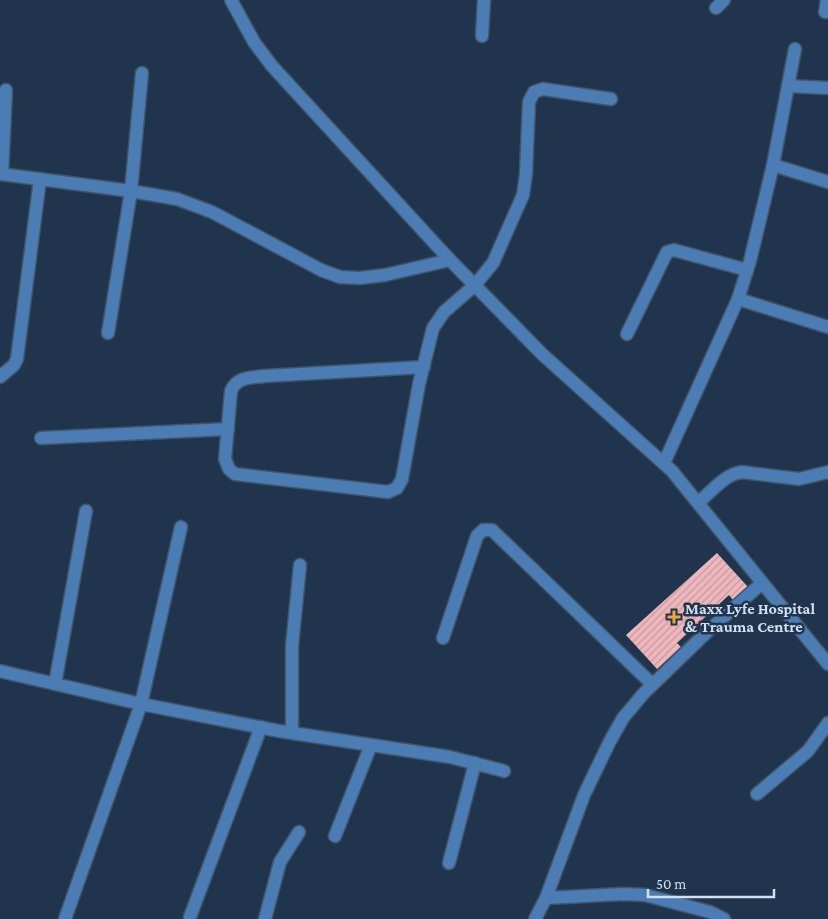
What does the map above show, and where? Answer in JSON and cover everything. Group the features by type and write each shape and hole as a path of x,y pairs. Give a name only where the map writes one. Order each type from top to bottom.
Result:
{"street":[{"path":"231,0 254,42 272,66 450,260 542,354 672,471 699,502 828,664"},
{"path":"482,36 484,0"},
{"path":"664,463 738,299 773,166 795,49"},
{"path":"108,333 131,191 142,73"},
{"path":"788,86 828,88"},
{"path":"424,367 240,379 234,384 231,391 224,459 228,469 235,474 388,492 397,488 402,479 419,384 424,367 434,328 438,320 475,285 493,263 523,195 526,174 528,102 534,92 542,89 610,99"},
{"path":"6,90 1,174 131,191 177,200 212,212 321,270 340,277 360,278 386,274 450,260"},
{"path":"773,166 828,182"},
{"path":"0,377 14,365 17,359 40,179"},
{"path":"626,334 667,252 674,250 747,270"},
{"path":"738,299 828,326"},
{"path":"41,438 228,429"},
{"path":"699,502 735,473 742,472 799,479 828,472"},
{"path":"55,684 86,511"},
{"path":"65,919 141,704 181,527"},
{"path":"443,638 477,536 484,530 492,530 652,684"},
{"path":"292,732 292,646 300,565"},
{"path":"535,919 546,898 584,795 623,718 652,684 762,583"},
{"path":"0,671 141,704 261,727 450,757 504,771"},
{"path":"757,794 808,751 828,723"},
{"path":"190,917 261,727"},
{"path":"335,836 371,745"},
{"path":"449,863 475,763"},
{"path":"265,919 280,862 300,832"},
{"path":"546,898 623,894 645,895 710,912 724,919"}],"building":[{"path":"717,553 748,587 733,600 729,595 677,643 681,647 657,669 626,635"}],"place":[{"name":"Maxx Lyfe Hospital & Trauma Centre","path":"674,617"}]}
